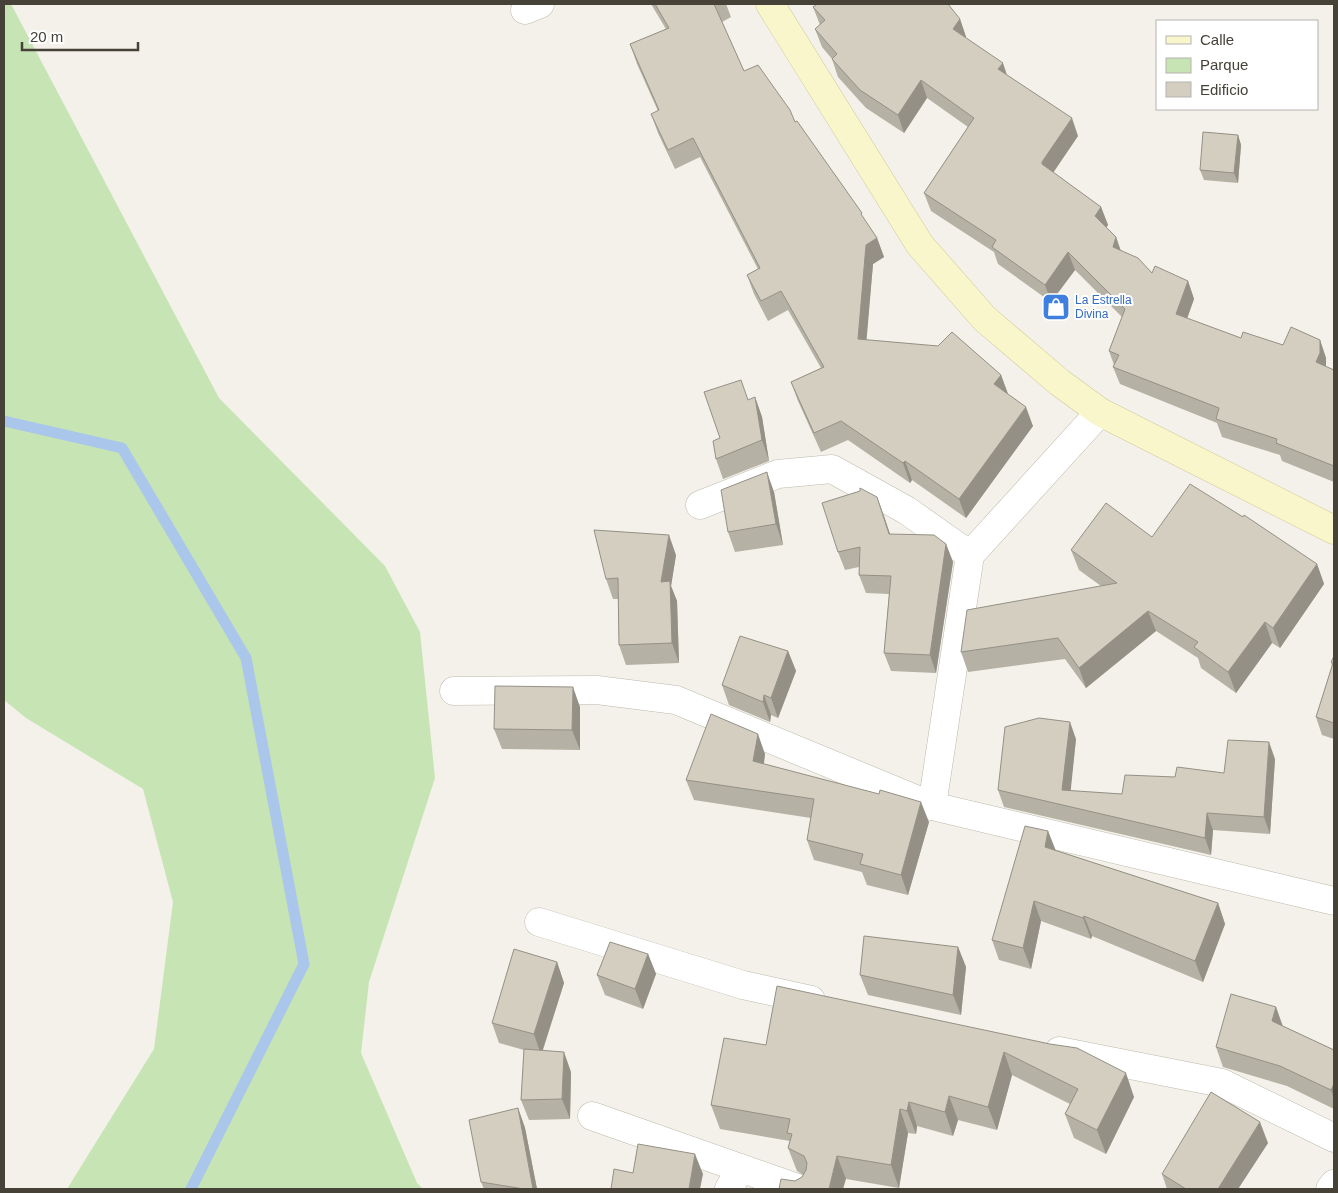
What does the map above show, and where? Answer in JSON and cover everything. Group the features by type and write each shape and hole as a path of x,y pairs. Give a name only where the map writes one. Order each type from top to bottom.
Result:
{"main road":[{"path":"770,4 920,245 985,319 1059,382 1100,412 1334,530"}],"street":[{"path":"932,806 970,555 1100,412"},
{"path":"700,505 778,474 832,469 906,510 970,555"},
{"path":"454,691 596,690 676,700 932,806 1334,902"},
{"path":"538,922 743,985 840,1006"},
{"path":"1032,1046 1222,1083 1334,1138"},
{"path":"592,1116 734,1178 800,1189"},
{"path":"1330,1189 1334,1184"}],"green space":[{"path":"4,4 11,4 219,398 385,566 420,632 435,778 369,982 361,1053 417,1183 423,1189 67,1189 154,1049 173,902 143,789 26,718 4,700"}],"building":[{"path":"655,4 714,4 744,71 758,65 790,110 795,122 797,121 862,213 877,238 866,245 858,339 938,346 952,332 1001,375 994,384 1026,407 959,499 905,461 903,463 841,421 814,433 791,382 824,367 781,291 761,301 747,275 760,268 693,138 668,150 651,114 659,110 630,44 669,28"},
{"path":"817,4 948,4 960,19 953,29 1003,63 998,69 1072,118 1042,164 1101,207 1095,216 1116,237 1113,247 1138,258 1152,273 1155,266 1188,281 1176,314 1241,338 1243,332 1283,345 1291,327 1320,340 1320,353 1316,362 1334,370 1334,466 1276,443 1277,439 1216,419 1219,408 1113,367 1119,355 1109,351 1125,309 1068,252 1045,285 992,247 996,240 924,193 974,118 921,80 898,115 860,90 832,59 837,54 815,29 825,20 813,7"},
{"path":"1203,132 1238,135 1234,173 1200,170"},
{"path":"741,380 748,400 755,397 762,440 716,459 713,441 720,438 704,392"},
{"path":"767,472 776,524 728,532 721,490"},
{"path":"1190,484 1243,517 1244,515 1317,564 1273,628 1265,622 1228,672 1194,647 1198,642 1148,611 1079,668 1058,638 961,652 967,610 1117,583 1071,550 1106,503 1152,537"},
{"path":"860,488 877,497 889,534 934,535 946,544 930,655 884,653 891,576 859,575 860,547 838,552 822,503 860,491"},
{"path":"594,530 669,535 661,582 670,581 672,643 619,645 618,578 606,579"},
{"path":"740,636 788,651 771,698 764,695 763,702 722,685"},
{"path":"1334,656 1334,723 1316,717"},
{"path":"495,686 573,687 572,730 494,729"},
{"path":"711,714 758,734 753,761 879,794 880,790 921,802 901,875 860,864 863,854 807,840 814,799 686,780"},
{"path":"1039,718 1070,722 1062,790 1122,794 1125,775 1175,777 1177,767 1224,773 1228,740 1269,742 1264,817 1207,813 1205,838 998,790 1005,727"},
{"path":"1025,826 1048,831 1045,847 1218,903 1195,961 1084,916 1083,918 1034,901 1023,948 992,940"},
{"path":"864,936 958,947 953,995 860,975"},
{"path":"610,942 648,954 635,989 597,975"},
{"path":"514,949 557,962 534,1034 492,1023"},
{"path":"777,986 1050,1044 1077,1048 1126,1073 1097,1130 1065,1114 1078,1089 1004,1052 988,1107 949,1096 945,1112 909,1102 907,1111 900,1109 891,1165 837,1156 829,1189 779,1189 781,1179 795,1181 802,1177 806,1170 807,1163 804,1156 788,1148 792,1134 787,1133 790,1119 711,1105 724,1038 766,1045"},
{"path":"1231,994 1276,1007 1272,1021 1334,1050 1334,1084 1331,1090 1280,1066 1216,1047"},
{"path":"524,1049 564,1052 562,1099 521,1100"},
{"path":"1211,1092 1260,1122 1218,1189 1186,1189 1162,1174"},
{"path":"518,1108 533,1189 481,1182 469,1120"},
{"path":"638,1144 695,1154 689,1189 611,1189 614,1169 633,1173"}],"waterway":[{"path":"4,421 122,448 246,658 304,964 191,1189"}],"place":[{"name":"La Estrella Divina","path":"1056,307"}]}
